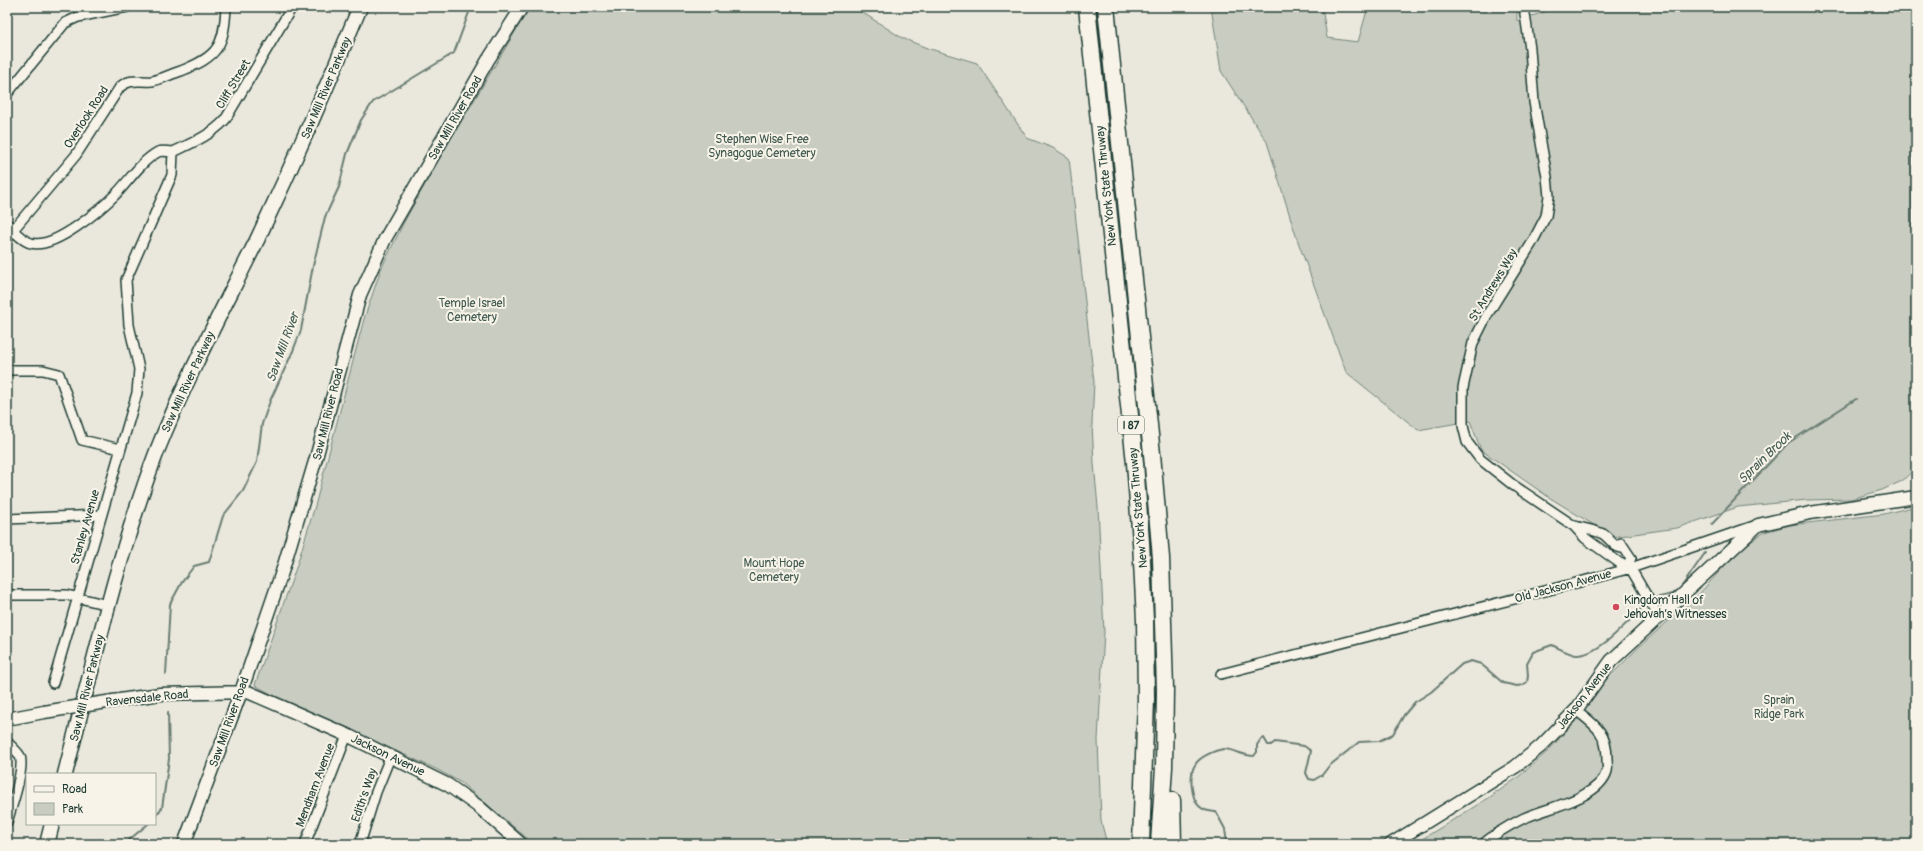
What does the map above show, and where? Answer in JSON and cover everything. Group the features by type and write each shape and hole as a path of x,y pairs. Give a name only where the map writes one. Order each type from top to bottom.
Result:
{"highway":[{"name":"Saw Mill River Parkway","path":"56,773 100,604 131,497 159,424 186,364 272,188 351,7"},
{"name":"Saw Mill River Parkway","path":"65,773 117,574 138,504 157,452 189,378 286,179 360,7"},
{"name":"New York State Thruway","path":"1087,7 1142,542 1146,712 1141,844"},
{"name":"New York State Thruway","path":"1106,7 1157,506 1163,604 1165,689 1163,773 1159,844"},
{"path":"1165,689 1171,776 1172,844"},
{"path":"38,844 44,825"},
{"path":"47,844 52,825"}],"main road":[{"name":"Saw Mill River Road","path":"184,844 241,692 300,514 360,295 385,239 488,60 522,7"},
{"name":"Old Jackson Avenue","path":"1758,525 1810,513 1910,498"},
{"name":"Jackson Avenue","path":"1391,844 1515,767 1541,746 1576,710 1611,661 1758,525"},
{"name":"Ravensdale Road","path":"7,719 160,694 241,692"},
{"name":"Jackson Avenue","path":"241,692 248,692 347,735 391,755 448,785 464,796 521,844"}],"street":[{"path":"7,94 65,23 78,17 127,7"},
{"name":"Overlook Road","path":"7,240 10,227 76,156 120,87 129,80 152,81 199,63 218,47 223,39 226,7"},
{"name":"Cliff Street","path":"10,227 32,244 40,244 50,241 66,233 97,212 148,160 159,151 173,152 206,137 216,130 225,120 292,7"},
{"name":"St Andrews Way","path":"1524,7 1530,49 1534,102 1547,177 1549,196 1547,210 1546,216 1532,243 1487,315 1473,343 1463,388 1463,426 1467,442 1480,459 1513,485 1574,526 1601,533 1606,536 1611,536 1622,544 1622,548"},
{"name":"Stanley Avenue","path":"53,683 76,597 137,393 139,376 138,360 128,319 126,280 172,175 173,152"},
{"path":"7,370 43,370 58,374 82,440 120,449"},
{"path":"7,519 101,515"},
{"name":"Old Jackson Avenue","path":"1221,674 1629,566 1758,525"},
{"name":"St Andrews Way","path":"1574,526 1579,533 1621,564 1629,566"},
{"path":"1599,547 1606,536"},
{"path":"1612,557 1622,548 1631,558 1629,566 1659,617"},
{"path":"7,595 68,595 100,604"},
{"path":"1483,844 1495,834 1522,819 1581,797 1597,786 1607,771 1607,753 1603,735 1576,710"},
{"name":"Mendham Avenue","path":"305,844 347,735"},
{"path":"7,742 16,751 21,763 14,800 7,822"},
{"name":"Edith's Way","path":"360,844 376,792 391,755"}],"green space":[{"name":"Mount Hope Cemetery","path":"530,7 854,7 902,38 927,48 977,63 1027,138 1053,148 1069,158 1094,382 1092,423 1104,632 1098,740 1101,821 1107,844 534,844 460,782 436,769 276,697 255,685 297,565 315,506 364,319 381,269 404,222 446,147"},
{"path":"1211,7 1322,7 1327,38 1358,42 1368,7 1517,7 1517,21 1559,7 1916,7 1916,468 1902,481 1882,490 1851,499 1807,500 1738,507 1677,528 1613,537 1547,496 1481,450 1470,421 1418,430 1346,372 1297,239 1267,142 1221,71"},
{"name":"Sprain Ridge Park","path":"1916,506 1916,844 1414,844 1495,794 1494,792 1499,791 1517,778 1548,751 1580,716 1605,681 1640,646 1699,594 1736,553 1764,532 1790,525 1884,514"}],"waterway":[{"name":"Saw Mill River","path":"166,674 170,604 182,582 194,566 209,562 223,516 243,491 257,462 262,424 270,401 301,330 313,266 325,217 339,187 347,154 361,120 373,102 454,53 471,7"},
{"name":"Sprain Brook","path":"1914,7 1912,305 1916,395"},
{"name":"Sprain Brook","path":"1712,524 1788,443 1856,399"},
{"name":"Sprain Brook","path":"1655,598 1673,594 1680,589 1705,553"},
{"name":"Sprain Brook","path":"1227,844 1225,829 1216,812 1201,808 1199,806 1194,797 1192,786 1192,774 1195,765 1212,752 1224,749 1254,756 1257,752 1257,745 1261,739 1264,738 1268,745 1275,742 1304,746 1311,751 1306,773 1309,779 1314,780 1322,775 1329,766 1359,742 1379,741 1393,734 1404,715 1415,702 1431,692 1462,664 1471,661 1481,664 1503,683 1517,686 1523,685 1527,682 1527,663 1533,652 1552,645 1575,655 1586,653 1595,649 1613,636 1642,608"},
{"name":"Saw Mill River","path":"156,815 162,808 169,759 168,712"},
{"name":"Saw Mill River","path":"128,844 129,840 147,825"}],"place":[{"name":"Kingdom Hall of Jehovah’s Witnesses","path":"1616,607"}],"park label":[{"name":"Stephen Wise Free Synagogue Cemetery","path":"762,146"},
{"name":"Temple Israel Cemetery","path":"472,310"}]}
